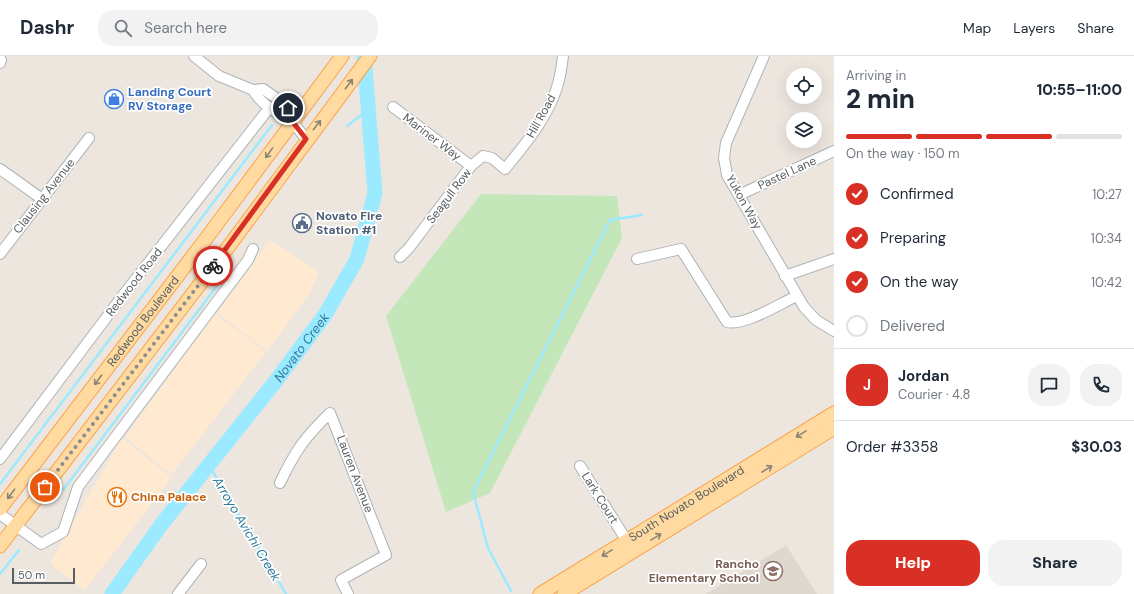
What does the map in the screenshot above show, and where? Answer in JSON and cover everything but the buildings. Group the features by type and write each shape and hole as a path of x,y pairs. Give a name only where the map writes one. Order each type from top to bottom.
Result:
{"main road":[{"name":"Redwood Boulevard","path":"0,509 203,243 292,121 342,56"},
{"name":"Redwood Boulevard","path":"0,546 226,250 306,139 370,56"},
{"name":"South Novato Boulevard","path":"564,594 630,546 834,413"},
{"name":"South Novato Boulevard","path":"540,594 630,546 834,428"}],"street":[{"path":"194,56 219,76 253,90 263,89 279,100 288,108 292,121 306,139"},
{"name":"Hill Road","path":"505,169 529,138 548,108 559,81 563,56"},
{"name":"Yukon Way","path":"764,56 726,143 724,158 727,175 797,296 816,320 834,331"},
{"path":"253,90 258,98 279,116 292,121"},
{"name":"Redwood Road","path":"0,459 124,294 270,107"},
{"name":"Mariner Way","path":"392,107 471,166"},
{"name":"Clausing Avenue","path":"0,254 89,138"},
{"name":"Pastel Lane","path":"739,195 834,151"},
{"name":"Seagull Row","path":"400,257 410,248 471,166 483,156 492,158 505,169"},
{"path":"0,169 42,199"},
{"path":"0,514 41,544 63,532 78,487 248,260 252,249"},
{"path":"637,259 681,249 727,322 733,323 750,318 797,296"},
{"path":"785,276 834,259"},
{"name":"Lauren Avenue","path":"280,483 292,456 308,434 330,412 386,555 341,580 348,594"},
{"name":"Lark Court","path":"580,466 630,546"},
{"path":"178,594 202,564"}],"shaded area":[{"path":"270,240 319,272 308,296 267,351 217,313"},
{"path":"215,314 266,352 171,475 125,437"},
{"path":"122,438 172,478 84,591 50,563"},
{"name":"Rancho Elementary School","path":"786,545 817,594 706,594 783,547"}],"green space":[{"path":"481,194 617,196 622,238 490,493 446,512 386,316"}],"waterway":[{"name":"Novato Creek","path":"112,594 161,525 275,382 325,315 357,259 375,193 364,56"},
{"path":"347,126 369,109"},
{"path":"0,484 272,125"},
{"path":"511,591 488,548 473,492 610,220 642,215"},
{"path":"63,490 232,266"},
{"name":"Arroyo Avichi Creek","path":"209,465 286,594"},
{"path":"0,574 19,550"}],"way so far":[{"path":"45,487 213,266"}],"place":[{"name":"Landing Court RV Storage","path":"114,99"},
{"name":"Novato Fire Station #1","path":"302,223"},
{"name":"China Palace","path":"117,497"},
{"name":"Rancho Elementary School","path":"773,571"}],"route":[{"path":"213,266 306,139 292,121 288,108"}]}
